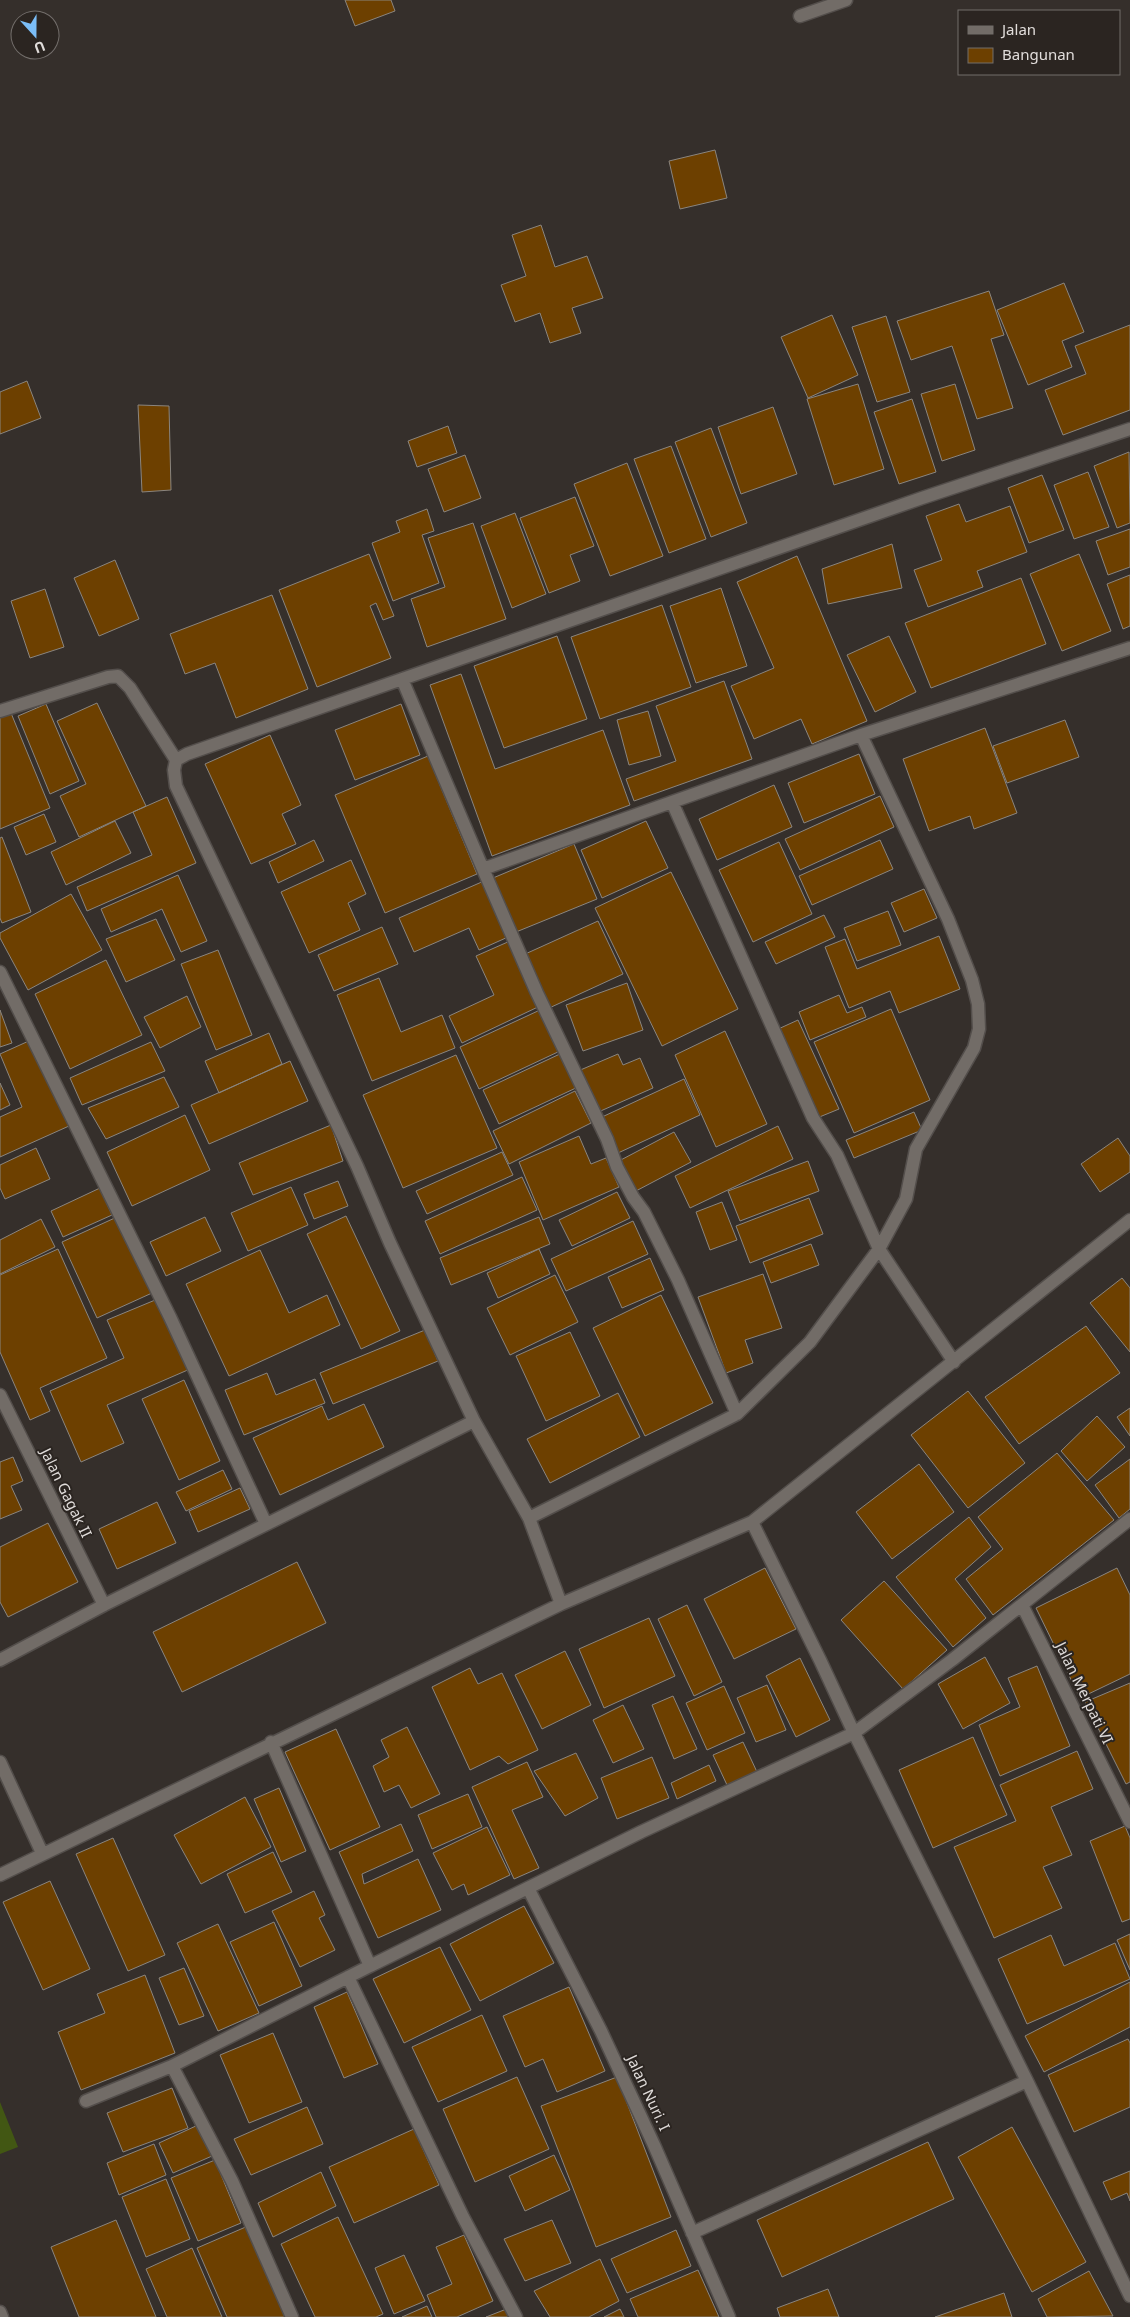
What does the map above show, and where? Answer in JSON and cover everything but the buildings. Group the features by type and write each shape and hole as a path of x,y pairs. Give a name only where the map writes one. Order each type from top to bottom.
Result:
{"street":[{"path":"800,16 846,0"},
{"path":"176,760 187,754 922,498 1130,429"},
{"path":"484,869 861,735 1130,648"},
{"path":"0,711 108,677 118,676 130,688 176,760 174,770 176,786 357,1166 390,1244 474,1421 529,1518 561,1604"},
{"path":"402,679 536,993 607,1139 617,1166 644,1212 678,1280 737,1414"},
{"path":"529,1518 737,1414 810,1342 879,1249 906,1199 916,1149 974,1048 979,1029 978,1004 972,980 948,919 861,735"},
{"path":"672,802 813,1118 837,1155 879,1249 954,1362"},
{"path":"0,972 170,1316 266,1524"},
{"path":"0,1875 271,1742 561,1604 752,1522 1130,1220"},
{"name":"Jalan Gagak II","path":"0,1395 104,1606"},
{"path":"0,1660 266,1524 474,1421"},
{"path":"86,2101 172,2066 641,1832 854,1732 1022,1605 1130,1519"},
{"path":"752,1522 1027,2081 1130,2296"},
{"name":"Jalan Merpati VI","path":"1022,1605 1130,1822"},
{"path":"271,1742 370,1966"},
{"path":"0,1762 42,1853"},
{"name":"Jalan Nuri. I","path":"528,1888 601,2031 654,2145 729,2317"},
{"path":"348,1977 463,2217 516,2317"},
{"path":"172,2066 232,2181 292,2317"},
{"path":"692,2233 1027,2081"},
{"path":"0,2312 2,2317"}],"green space":[{"path":"0,2102 18,2147 0,2154"}]}
